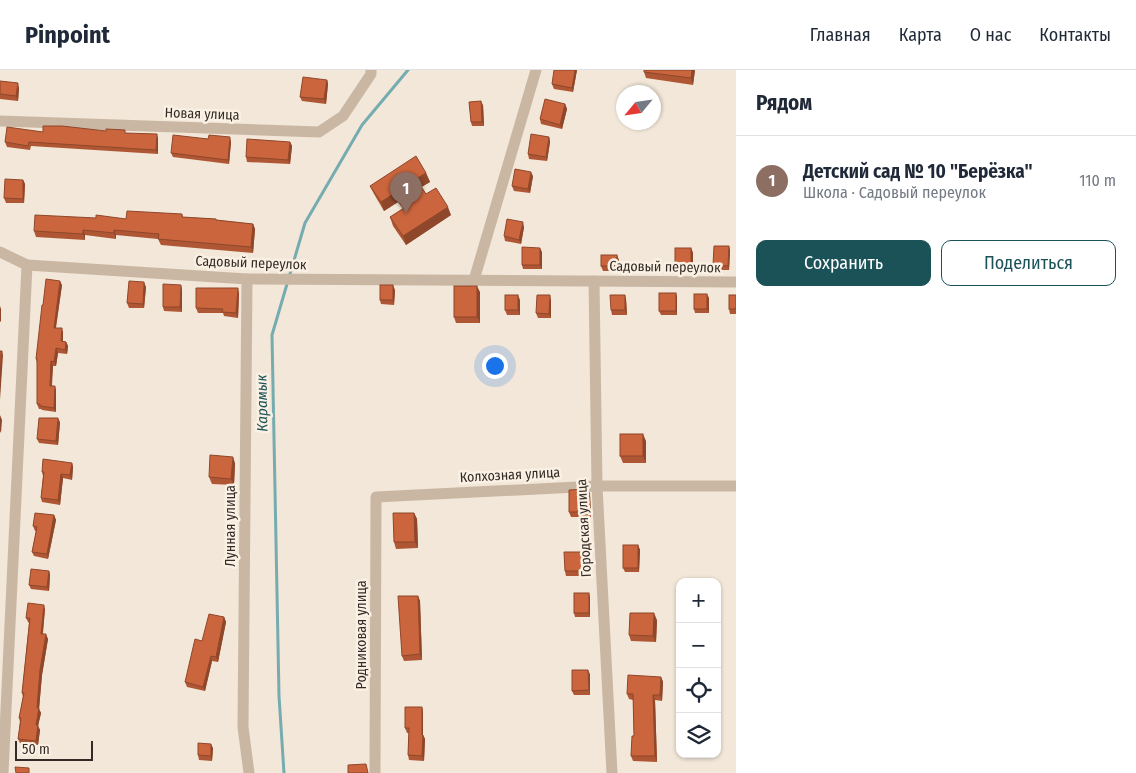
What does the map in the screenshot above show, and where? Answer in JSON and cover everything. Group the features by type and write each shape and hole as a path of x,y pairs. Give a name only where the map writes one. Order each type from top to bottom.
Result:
{"street":[{"name":"Новая улица","path":"0,121 319,132 343,116 372,70"},
{"path":"474,280 536,70"},
{"path":"0,252 27,265 3,773"},
{"name":"Садовый переулок","path":"27,265 247,280 736,282"},
{"name":"Лунная улица","path":"247,280 244,727 249,773"},
{"name":"Городская улица","path":"594,281 597,486 612,773"},
{"name":"Колхозная улица","path":"376,497 597,486 736,486"},
{"name":"Родниковая улица","path":"375,773 376,497"}],"building":[{"path":"554,70 575,70 572,88 552,84"},
{"path":"644,70 692,70 691,78 644,72"},
{"path":"303,77 327,80 324,99 300,97"},
{"path":"0,81 18,83 16,96 0,94"},
{"path":"545,99 565,104 560,125 540,119"},
{"path":"481,101 482,122 471,122 469,102"},
{"path":"43,126 62,126 106,131 106,129 125,130 125,133 157,134 156,150 29,142 28,146 5,142 7,127 43,132"},
{"path":"531,134 549,137 546,157 528,154"},
{"path":"173,135 208,139 209,135 230,137 228,160 171,153"},
{"path":"247,139 290,142 288,160 246,157"},
{"path":"416,156 426,173 416,179 426,194 436,188 448,207 403,236 390,217 404,208 395,193 381,202 370,186"},
{"path":"515,169 531,172 528,189 512,186"},
{"path":"5,179 23,180 23,199 4,198"},
{"path":"127,211 182,214 182,217 253,224 251,247 158,239 159,234 114,230 114,233 83,230 83,234 34,231 35,215 96,218 96,215 126,219"},
{"path":"507,219 523,222 519,240 504,236"},
{"path":"714,246 729,246 728,266 713,265"},
{"path":"522,247 540,248 540,265 522,265"},
{"path":"675,248 691,248 691,264 675,264"},
{"path":"601,255 617,255 617,266 601,266"},
{"path":"46,279 60,281 54,328 62,328 61,341 66,342 65,350 56,348 54,362 51,361 50,386 55,386 54,408 37,404 36,359"},
{"path":"129,281 144,282 143,304 127,303"},
{"path":"163,284 181,285 180,307 163,307"},
{"path":"380,285 393,285 393,300 380,300"},
{"path":"454,286 477,286 477,317 454,317"},
{"path":"196,288 238,288 236,313 222,312 223,309 196,308"},
{"path":"659,293 676,293 676,311 659,311"},
{"path":"694,294 707,294 707,309 694,309"},
{"path":"505,295 518,295 518,310 505,310"},
{"path":"537,295 550,295 549,314 536,313"},
{"path":"610,295 625,295 625,310 611,310"},
{"path":"729,295 736,295 736,309 729,309"},
{"path":"0,351 2,351 0,374"},
{"path":"39,418 58,418 56,441 37,439"},
{"path":"620,434 643,434 643,456 620,456"},
{"path":"210,455 233,457 231,479 209,477"},
{"path":"43,459 72,463 70,475 61,474 58,500 41,498 44,472 42,472"},
{"path":"588,489 589,512 569,512 569,490"},
{"path":"35,513 54,515 47,554 32,552 37,527 33,526"},
{"path":"393,513 414,513 415,542 394,542"},
{"path":"623,545 638,545 638,568 623,568"},
{"path":"564,552 585,552 585,571 565,571"},
{"path":"31,569 49,571 47,587 29,585"},
{"path":"574,593 589,593 589,613 574,613"},
{"path":"398,596 418,596 420,654 402,656"},
{"path":"28,603 44,605 41,634 46,634 40,670 36,741 18,739 30,618 26,618"},
{"path":"630,613 654,613 653,636 629,635"},
{"path":"209,614 224,617 216,657 211,656 203,687 185,682 195,639 202,641"},
{"path":"572,670 588,670 589,690 572,691"},
{"path":"628,675 661,677 660,695 653,695 655,756 631,756 632,736 634,736 633,694 627,694"},
{"path":"405,707 422,707 422,756 408,755 409,728 405,728"},
{"path":"198,743 211,744 211,756 198,755"},
{"path":"366,764 368,773 348,773 348,765"},
{"path":"15,767 29,768 29,773 16,773"}],"waterway":[{"name":"Карамык","path":"284,773 279,696 272,335 305,223 362,125 408,70"}],"place":[{"name":"Детский сад № 10 \"Берёзка\"","path":"406,213"}]}
